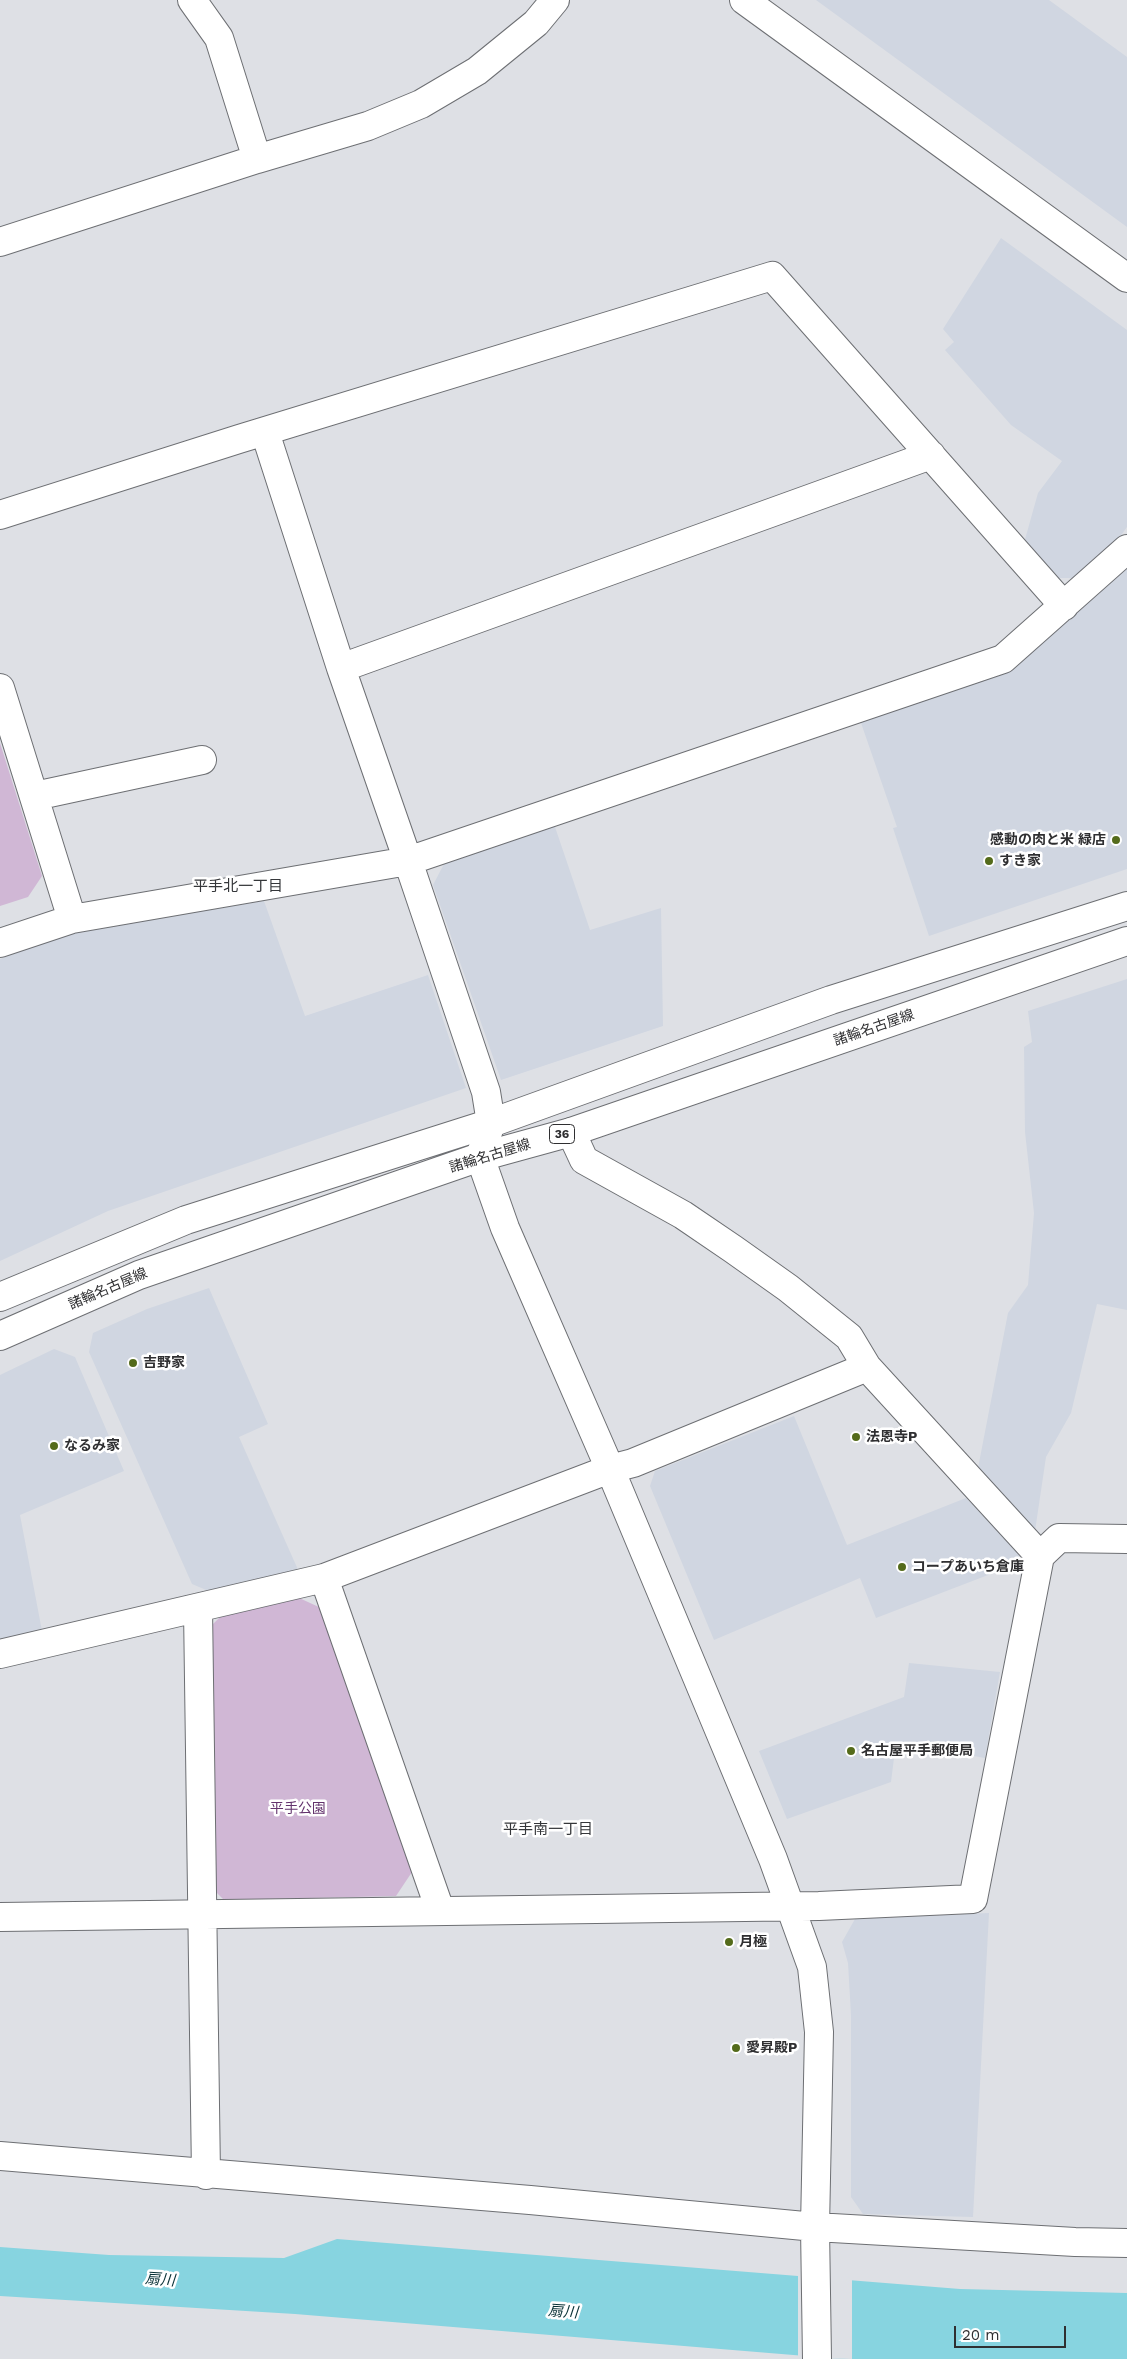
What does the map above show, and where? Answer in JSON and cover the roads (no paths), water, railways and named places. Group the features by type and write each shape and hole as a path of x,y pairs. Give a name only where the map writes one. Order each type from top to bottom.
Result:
{"street":[{"path":"192,0 219,38 257,159"},
{"path":"0,242 257,159 368,126 421,104 477,71 536,23 555,0"},
{"path":"744,0 1127,278"},
{"path":"0,515 772,276 1064,606"},
{"path":"265,432 341,668 486,1092 491,1123 480,1157 505,1228 610,1469 772,1859 812,1967 818,2032 815,2227 817,2359"},
{"path":"341,668 931,455"},
{"path":"0,943 72,920 408,861 1003,659 1127,549"},
{"path":"0,688 72,920"},
{"path":"35,796 202,760"},
{"path":"0,1297 186,1220 491,1123 831,1000 1127,906"},
{"name":"諸輪名古屋線","path":"0,1336 139,1275 480,1157 571,1132 1127,941"},
{"path":"571,1132 584,1160 683,1215 788,1288 849,1337 867,1367 1040,1556"},
{"path":"0,1654 324,1578 610,1469 633,1463 867,1367"},
{"path":"0,1917 818,1906 973,1899 1040,1556 1059,1538 1127,1539"},
{"path":"324,1578 440,1910"},
{"path":"198,1609 206,2174"},
{"path":"0,2156 500,2197 815,2227 1075,2242 1127,2243"}],"water":[{"name":"扇川","path":"337,2239 960,2289 1127,2293 1127,2359 842,2359 295,2314 0,2296 0,2247 109,2255 284,2258"}],"place":[{"name":"感動の肉と米 緑店","path":"1116,840"},
{"name":"すき家","path":"989,861"},
{"name":"吉野家","path":"133,1363"},
{"name":"法恩寺P","path":"856,1437"},
{"name":"なるみ家","path":"54,1446"},
{"name":"コープあいち倉庫","path":"902,1567"},
{"name":"名古屋平手郵便局","path":"851,1751"},
{"name":"月極","path":"729,1942"},
{"name":"愛昇殿P","path":"736,2048"}],"district":[{"name":"平手北一丁目","path":"238,887"},
{"name":"平手南一丁目","path":"548,1830"}],"park label":[{"name":"平手公園","path":"298,1809"}]}
